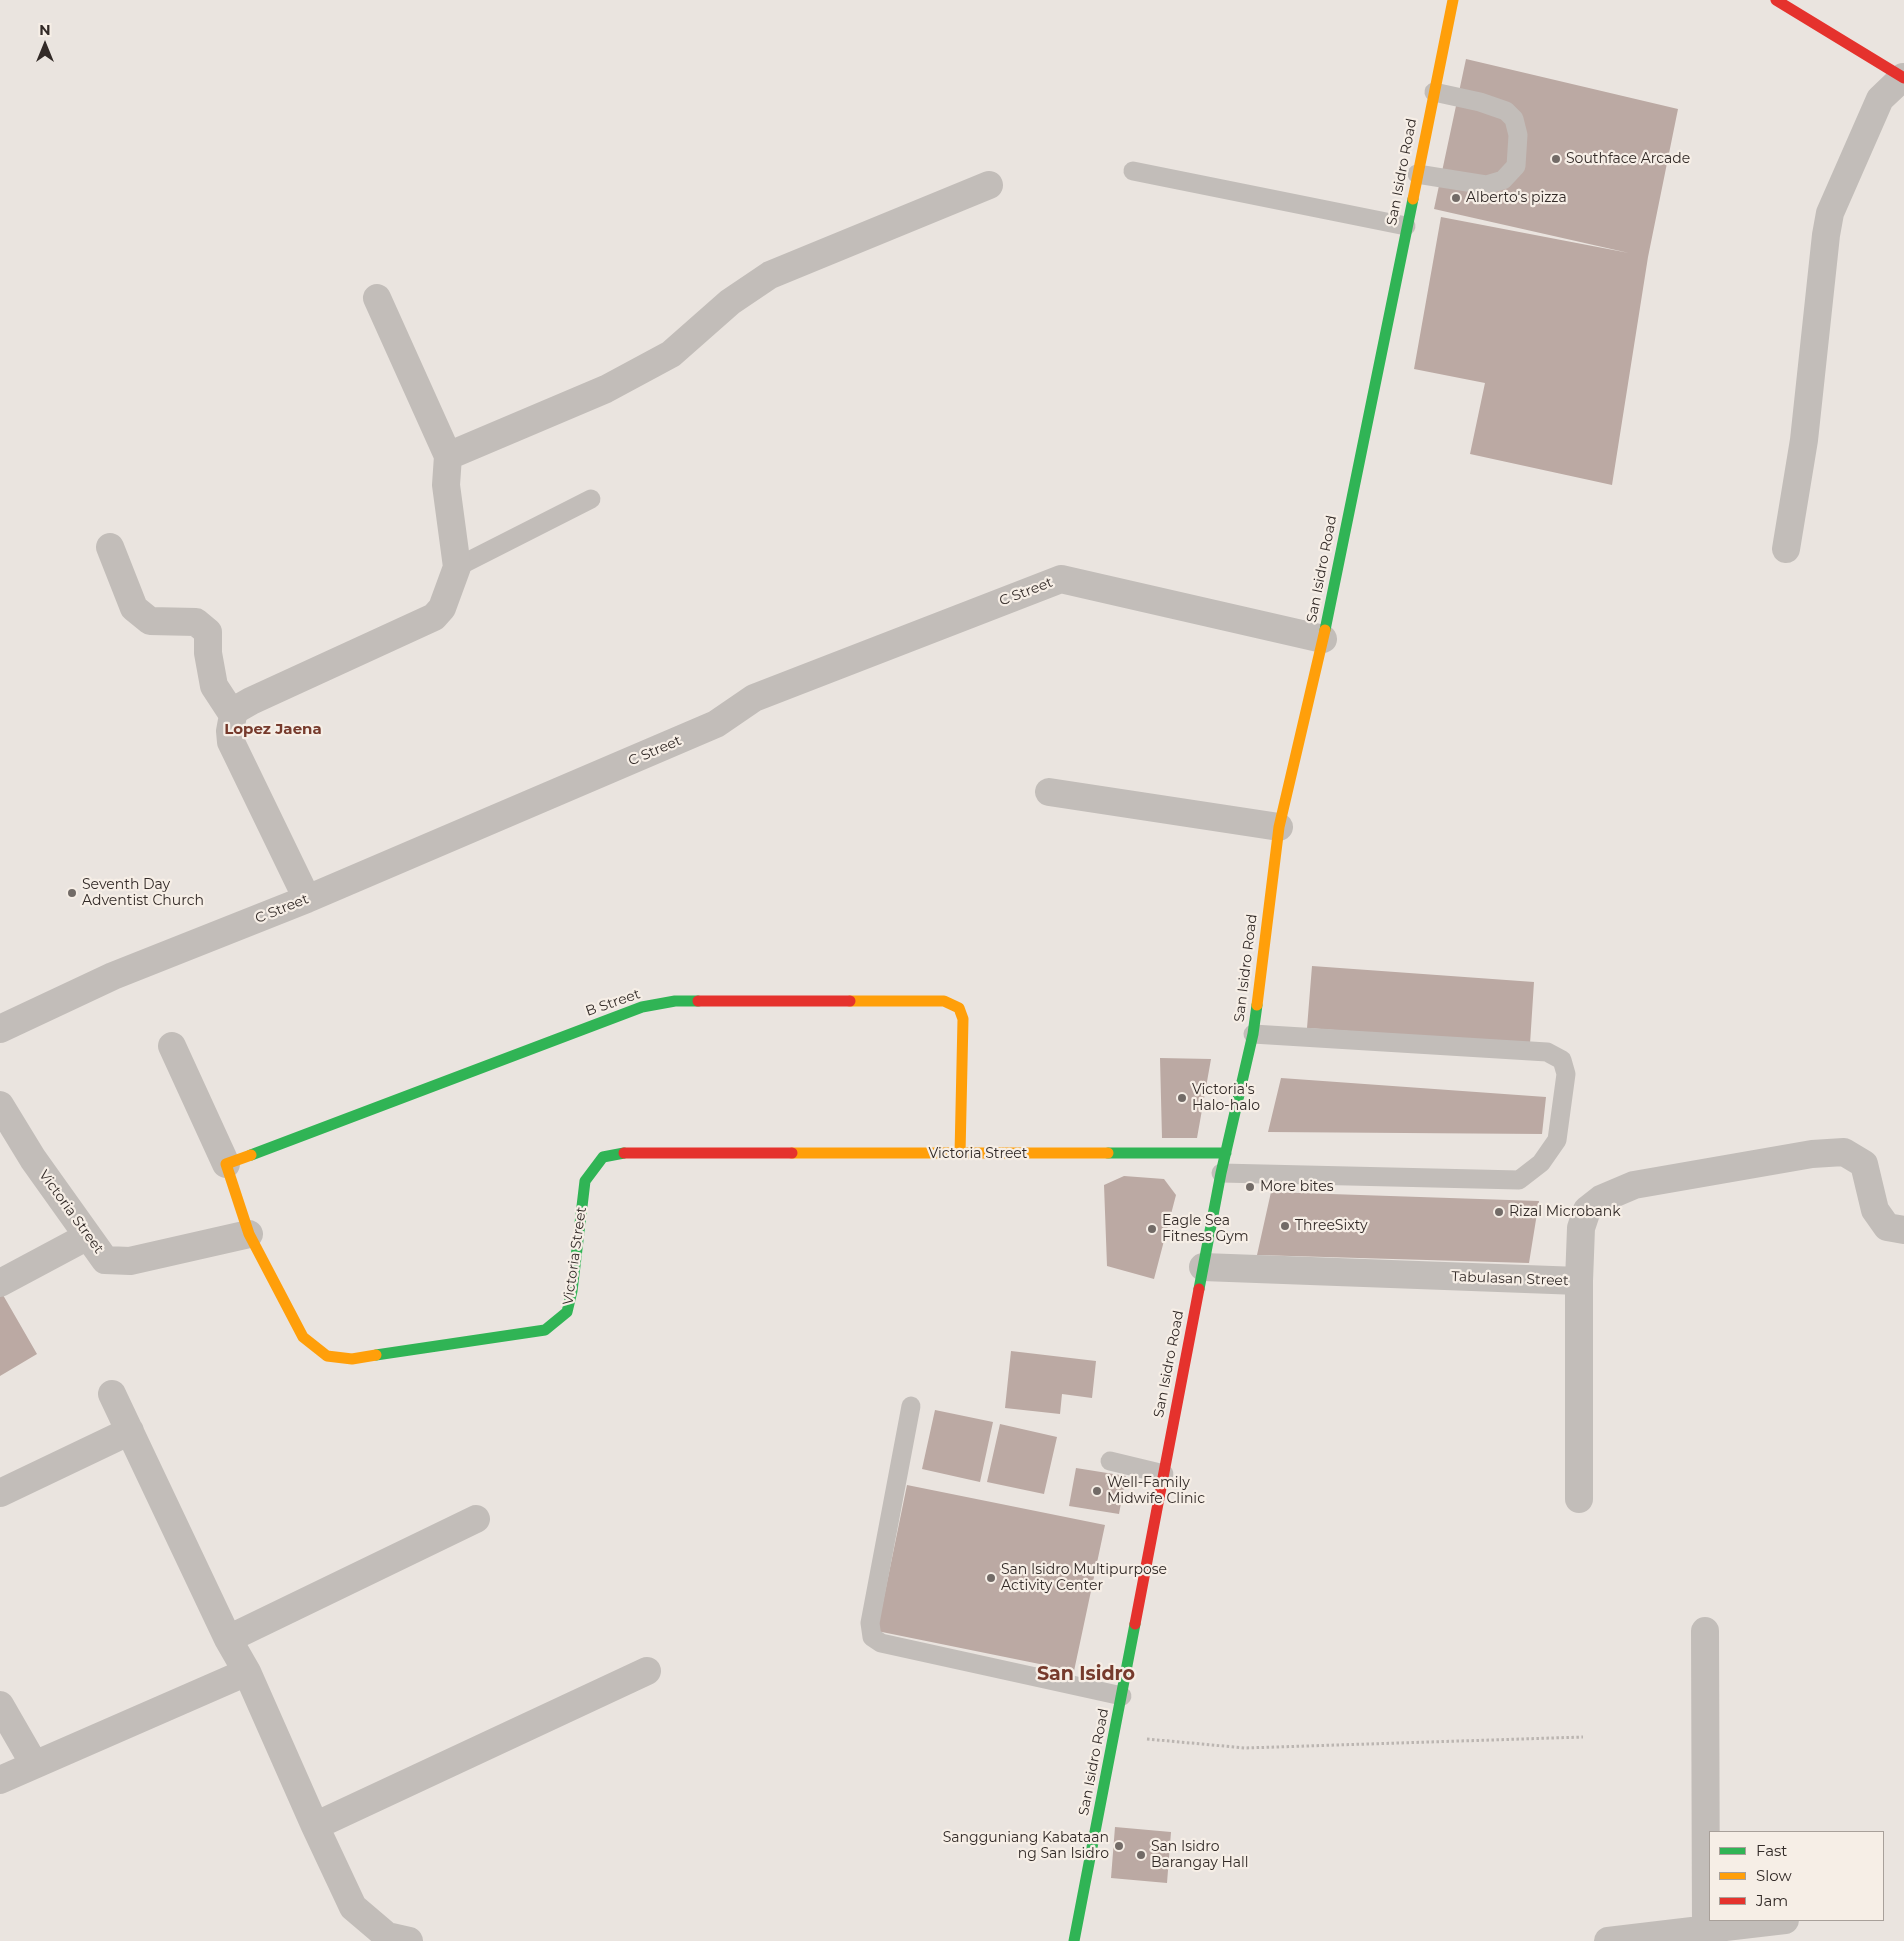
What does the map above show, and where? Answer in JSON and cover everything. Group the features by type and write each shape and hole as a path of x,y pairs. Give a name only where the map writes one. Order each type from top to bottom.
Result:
{"street":[{"name":"San Isidro Road","path":"1074,1941 1221,1172 1253,1034 1279,827 1323,639 1453,0"},
{"path":"1776,0 1903,77 1880,99 1830,213 1804,440 1786,549"},
{"path":"448,456 606,389 671,354 730,302 770,275 989,185"},
{"path":"307,899 231,742 230,731 233,715 238,709 251,701 434,617 442,608 457,567 446,485 448,456 377,298"},
{"path":"110,547 134,608 150,621 196,622 208,632 208,653 214,686 233,715"},
{"name":"C Street","path":"0,1029 113,976 307,899 716,724 754,698 1061,579 1323,639"},
{"path":"1049,792 1279,827"},
{"name":"B Street","path":"226,1164 642,1007 675,1001 944,1001 959,1008 963,1019 960,1154"},
{"path":"172,1046 226,1164 250,1234"},
{"name":"Victoria Street","path":"2,1111 33,1159 105,1260 130,1261 250,1234 303,1337 327,1356 352,1359 545,1330 568,1312 585,1181 603,1157 627,1152 1226,1153"},
{"name":"Tabulasan Street","path":"1203,1267 1580,1281 1582,1228 1588,1210 1601,1199 1634,1185 1812,1154 1844,1152 1864,1164 1875,1210 1887,1227 1904,1230"},
{"path":"0,1283 88,1236"},
{"path":"1580,1281 1580,1499"},
{"path":"112,1394 228,1639 248,1672 315,1826 353,1907 386,1936 409,1941"},
{"path":"0,1493 130,1430"},
{"path":"228,1639 476,1518"},
{"path":"1704,1631 1706,1929"},
{"path":"315,1826 647,1671"},
{"path":"0,1780 248,1672"},
{"path":"0,1705 34,1764"},
{"path":"1608,1941 1776,1921"}],"lane":[{"path":"1417,174 1486,185 1503,180 1516,166 1518,135 1514,119 1506,111 1480,102 1434,92"},
{"path":"1133,171 1406,226"},
{"path":"457,567 591,500"},
{"path":"1221,1172 1519,1180 1541,1163 1557,1140 1566,1074 1562,1060 1547,1052 1253,1034"},
{"path":"911,1406 870,1623 872,1637 881,1644 1122,1696"},
{"path":"1110,1461 1164,1474"}],"path":[{"path":"1149,1739 1245,1748 1584,1738"}],"building":[{"path":"1466,59 1678,109 1648,257 1612,485 1470,454 1485,383 1414,369 1441,217 1629,253 1434,209"},
{"path":"1312,966 1534,982 1530,1044 1307,1028"},
{"name":"Victoria's Halo-halo","path":"1160,1058 1211,1059 1197,1138 1162,1138"},
{"path":"1281,1078 1546,1097 1542,1134 1268,1132"},
{"path":"1124,1176 1164,1179 1176,1195 1154,1279 1107,1266 1104,1185"},
{"path":"1271,1192 1539,1201 1529,1263 1257,1255"},
{"path":"3,1295 37,1354 0,1376 0,1297"},
{"path":"1011,1351 1096,1361 1092,1398 1062,1394 1060,1414 1005,1408"},
{"path":"935,1410 993,1422 980,1482 922,1469"},
{"path":"1000,1424 1057,1437 1044,1494 987,1482"},
{"name":"Well-Family Midwife Clinic","path":"1076,1468 1126,1476 1119,1514 1069,1506"},
{"name":"San Isidro Multipurpose Activity Center","path":"907,1485 1105,1525 1074,1671 877,1631"},
{"name":"San Isidro Barangay Hall","path":"1115,1827 1171,1832 1167,1883 1111,1878"}],"traffic: fast":[{"path":"1325,630 1413,199"},
{"path":"251,1155 642,1007 675,1001 698,1001"},
{"path":"1199,1289 1221,1173 1253,1034 1257,1005"},
{"path":"376,1355 545,1330 567,1312 572,1291 585,1181 603,1157 624,1153"},
{"path":"1108,1153 1226,1153"},
{"path":"1074,1941 1135,1624"}],"traffic: slow":[{"path":"1413,199 1453,0"},
{"path":"1257,1005 1279,827 1325,630"},
{"path":"850,1001 944,1001 959,1008 963,1019 960,1154"},
{"path":"792,1153 1108,1153"},
{"path":"251,1155 226,1164 249,1234 303,1337 327,1356 352,1359 376,1355"}],"traffic: jam":[{"path":"1776,0 1904,78"},
{"path":"698,1001 850,1001"},
{"path":"624,1153 792,1153"},
{"path":"1135,1624 1199,1289"}],"place":[{"name":"Southface Arcade","path":"1556,159"},
{"name":"Alberto's pizza","path":"1456,198"},
{"name":"Seventh Day Adventist Church","path":"72,893"},
{"name":"Victoria's Halo-halo","path":"1182,1098"},
{"name":"More bites","path":"1250,1187"},
{"name":"Rizal Microbank","path":"1499,1212"},
{"name":"ThreeSixty","path":"1285,1226"},
{"name":"Eagle Sea Fitness Gym","path":"1152,1229"},
{"name":"Well-Family Midwife Clinic","path":"1097,1491"},
{"name":"San Isidro Multipurpose Activity Center","path":"991,1578"},
{"name":"Sangguniang Kabataan ng San Isidro","path":"1119,1846"},
{"name":"San Isidro Barangay Hall","path":"1141,1855"}],"district":[{"name":"Lopez Jaena","path":"273,730"},
{"name":"San Isidro","path":"1086,1674"}]}
